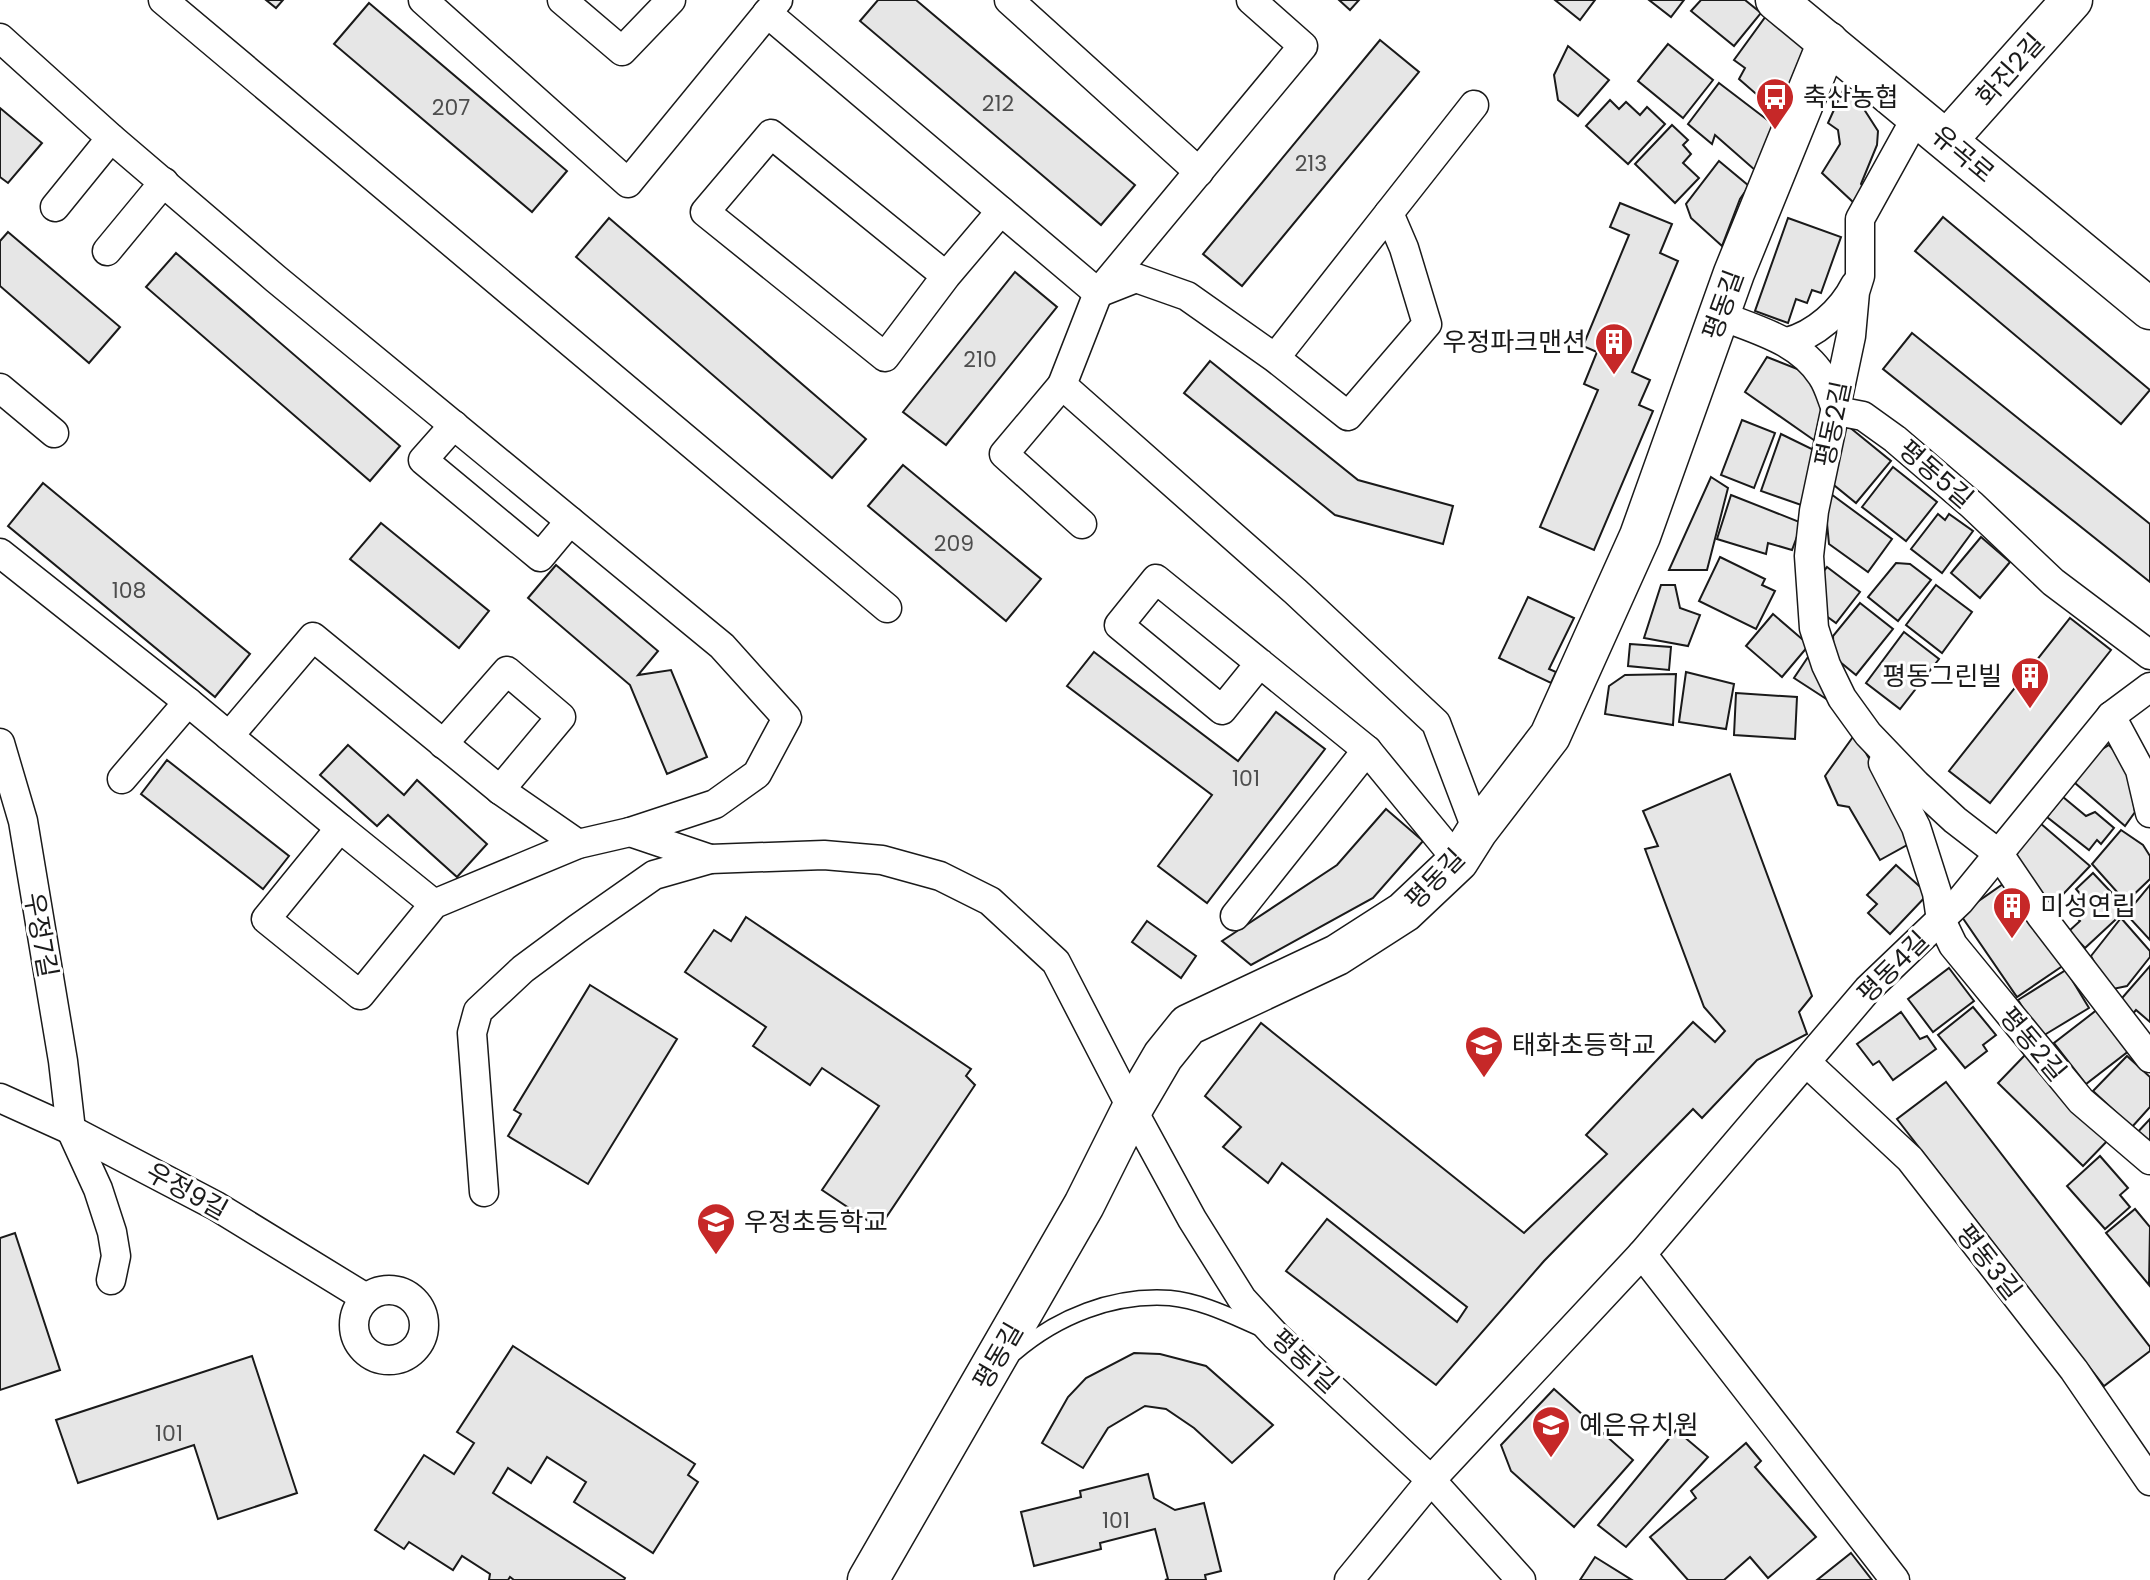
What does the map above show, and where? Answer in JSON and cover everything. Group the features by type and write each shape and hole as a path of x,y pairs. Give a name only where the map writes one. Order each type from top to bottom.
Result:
{"street":[{"path":"163,0 887,608"},
{"path":"562,0 622,51 671,0"},
{"path":"1009,0 1199,172"},
{"path":"1082,524 1004,454 1062,385 1098,293 1303,46 1251,0"},
{"name":"유곡로","path":"1776,0 2150,309"},
{"name":"화진2길","path":"1932,128 2072,0"},
{"path":"441,5 628,183 773,6 1001,211 1098,293"},
{"path":"0,38 276,279 722,646 787,718 757,774 715,804 630,832 578,844 434,904 360,995 266,919 340,828"},
{"name":"평동길","path":"868,1580 1084,1205 1132,1109 1163,1056 1188,1025 1337,955 1404,912 1468,846 1550,736 1640,536 1719,315 1828,42"},
{"path":"1275,358 1474,105"},
{"name":"평동2길","path":"1932,128 1860,219 1860,276 1855,292 1851,336 1814,511 1809,556 1814,628 1826,665 1842,698 1868,734 1916,827 1937,893 1941,920 1953,945 2081,1101 2150,1160"},
{"path":"946,276 771,134 705,212 885,357 946,276 1001,211"},
{"path":"55,207 111,138"},
{"path":"107,251 164,182"},
{"path":"1098,293 1136,278 1187,296 1275,358 1348,416 1427,324 1404,248 1389,213"},
{"path":"1787,342 1824,322 1849,297 1860,276"},
{"path":"1719,315 1787,342 1803,355 1822,376 1837,411"},
{"path":"1062,385 1296,592 1436,723 1468,846"},
{"path":"0,388 54,433"},
{"name":"평동5길","path":"1837,411 1863,416 1895,439 1972,505 2053,582 2150,655"},
{"path":"454,425 423,460 434,470 540,557 570,521"},
{"path":"0,553 434,904"},
{"path":"1260,663 1222,710 1119,625 1156,579 1260,663 1367,750 1468,846"},
{"path":"229,736 313,637 500,790 578,844"},
{"path":"443,744 507,671 561,717 500,790"},
{"name":"평동4길","path":"1349,1580 1431,1480 1642,1254 1868,989 1941,920 2111,716 2150,687"},
{"path":"122,779 188,702"},
{"path":"2111,716 2140,770 2150,813"},
{"name":"평동2길","path":"1868,734 1955,820 1999,854 2041,916 2150,1058"},
{"name":"우정7길","path":"0,743 23,821 12,834 63,1061 71,1130 98,1189 112,1232 116,1256 111,1280"},
{"path":"1235,916 1367,750"},
{"path":"630,832 710,859"},
{"name":"평동1길","path":"710,859 824,855 882,860 940,876 990,901 1056,962 1192,1219 1242,1299 1276,1336 1431,1480 1521,1580"},
{"path":"484,1192 472,1033 478,1011 523,969 654,875 710,859"},
{"name":"평동3길","path":"1806,1062 1910,1159 2074,1370 2150,1481"},
{"name":"우정9길","path":"0,1098 71,1130 216,1206 366,1298"},
{"path":"1642,1254 1895,1580"}],"lane":[{"path":"984,1380 1028,1342 1056,1323 1089,1309 1124,1301 1171,1298 1217,1310 1276,1336"}],"building":[{"path":"266,0 283,0 276,8"},
{"path":"878,0 916,0 1135,185 1101,225 860,21"},
{"path":"1339,0 1359,0 1350,10"},
{"path":"1555,0 1595,0 1580,20"},
{"path":"1649,0 1684,0 1671,17"},
{"path":"1701,0 1745,0 1761,13 1734,46 1691,11"},
{"path":"369,3 567,171 532,212 334,44"},
{"path":"1766,16 1804,48 1781,105 1776,111 1768,113 1760,108 1762,99 1739,79 1745,68 1734,60"},
{"path":"1380,40 1419,72 1242,286 1203,254"},
{"path":"1668,44 1713,80 1683,118 1638,81"},
{"path":"1568,46 1609,80 1578,116 1558,100 1554,75"},
{"path":"1719,83 1778,128 1756,171 1715,135 1712,144 1688,124"},
{"path":"1842,92 1860,103 1878,131 1877,145 1861,184 1869,196 1853,202 1822,173 1840,144 1838,130 1828,123"},
{"path":"1610,100 1619,109 1626,102 1640,115 1647,107 1665,124 1628,164 1586,126"},
{"path":"0,108 42,143 8,183 0,177"},
{"path":"1672,125 1688,140 1683,145 1691,154 1683,163 1699,178 1675,203 1635,164"},
{"path":"1719,161 1749,186 1740,199 1722,246 1691,218 1686,204"},
{"name":"우정파크맨션","path":"1620,203 1672,224 1660,253 1678,261 1632,372 1650,380 1639,405 1653,411 1594,550 1540,527 1598,390 1584,384 1597,352 1583,346 1629,235 1610,227"},
{"path":"1943,217 2150,390 2121,424 1915,251"},
{"path":"609,218 866,439 832,478 576,257"},
{"path":"1788,218 1841,237 1821,293 1812,290 1807,303 1796,299 1788,323 1755,311"},
{"path":"8,232 120,327 89,363 0,286 0,241"},
{"path":"176,253 400,446 370,481 146,287"},
{"path":"1015,272 1057,307 946,445 903,412"},
{"path":"1912,333 2150,524 2150,582 1883,369"},
{"path":"1767,357 1810,374 1829,406 1818,443 1745,392"},
{"path":"1210,361 1358,480 1453,506 1443,544 1335,515 1184,393"},
{"path":"1742,420 1775,433 1754,488 1721,475"},
{"path":"1848,426 1891,461 1856,503 1829,481 1839,438"},
{"path":"1781,434 1818,452 1804,506 1761,491"},
{"path":"903,465 1041,579 1006,621 868,506"},
{"path":"1893,467 1937,502 1906,541 1862,507"},
{"path":"1711,477 1728,488 1707,570 1669,570"},
{"path":"43,483 250,654 215,697 8,526"},
{"path":"1831,494 1892,539 1868,572 1829,544 1825,502"},
{"path":"1731,495 1802,523 1792,550 1768,543 1766,554 1717,539"},
{"path":"1938,514 1945,520 1949,514 1973,531 1942,573 1911,549"},
{"path":"381,523 489,611 459,648 350,559"},
{"path":"1981,537 2010,562 1980,598 1951,573"},
{"path":"1720,557 1765,579 1762,585 1775,591 1756,629 1699,601"},
{"path":"1896,563 1910,564 1931,580 1898,621 1868,597"},
{"path":"556,565 658,651 638,675 671,670 707,757 667,774 630,685 528,598"},
{"path":"1827,567 1860,592 1836,623 1818,610 1818,578"},
{"path":"1661,585 1675,585 1680,608 1700,615 1688,646 1644,638"},
{"path":"1936,585 1972,612 1942,653 1906,625"},
{"path":"1528,597 1574,618 1549,669 1556,672 1551,683 1499,658"},
{"path":"1860,603 1893,629 1856,675 1834,657 1833,636"},
{"path":"1773,614 1809,645 1782,677 1746,646"},
{"name":"평동그린빌","path":"2070,618 2111,650 1990,803 1949,771"},
{"path":"1904,632 1939,659 1900,709 1866,683"},
{"path":"1630,644 1671,647 1669,670 1628,666"},
{"path":"1812,651 1834,704 1794,678"},
{"path":"1094,652 1238,761 1276,712 1325,749 1207,903 1158,866 1212,795 1067,686"},
{"path":"1686,672 1734,684 1726,729 1679,722"},
{"path":"1676,674 1673,725 1605,714 1609,686 1625,675"},
{"path":"1736,693 1797,697 1795,739 1734,735"},
{"path":"1855,734 1916,840 1880,860 1849,807 1838,805 1825,776"},
{"path":"348,745 404,795 417,780 487,844 457,877 388,815 377,826 320,775"},
{"path":"2109,745 2127,765 2135,812 2125,826 2075,783 2091,756"},
{"path":"167,760 289,856 263,889 141,794"},
{"path":"1730,774 1812,996 1799,1012 1807,1034 1757,1060 1702,1118 1693,1109 1544,1261 1436,1385 1286,1271 1327,1219 1457,1322 1467,1307 1282,1163 1268,1183 1223,1147 1241,1127 1205,1096 1261,1023 1524,1233 1607,1154 1586,1135 1693,1022 1715,1042 1725,1031 1704,1007 1645,849 1658,846 1643,811"},
{"path":"2063,797 2086,816 2095,812 2114,828 2101,844 2097,840 2089,850 2047,817"},
{"path":"1386,809 1423,841 1373,898 1251,965 1222,941 1337,865"},
{"path":"2040,823 2090,866 2049,909 2015,866 2018,849"},
{"path":"2121,830 2143,845 2150,856 2150,879 2126,902 2092,864"},
{"path":"1896,865 1928,894 1890,934 1868,913 1877,904 1867,895"},
{"path":"2093,873 2127,909 2085,948 2069,931 2080,921 2069,909 2082,896 2076,889"},
{"name":"미성연립","path":"2006,882 2064,965 2017,997 1960,914"},
{"path":"2150,885 2150,940 2126,914"},
{"path":"746,917 971,1069 966,1076 975,1085 879,1228 822,1190 879,1106 822,1068 810,1085 753,1046 766,1027 685,972 714,930 731,941"},
{"path":"2121,918 2150,951 2150,957 2127,986 2113,989 2091,956"},
{"path":"1147,921 1196,956 1181,978 1132,942"},
{"path":"2150,966 2150,1022 2136,1010 2130,1017 2116,1005"},
{"path":"1949,968 1974,1001 1933,1032 1908,999"},
{"path":"2066,970 2089,1008 2041,1037 2018,1000"},
{"path":"590,985 677,1039 588,1184 508,1136 521,1114 514,1110"},
{"path":"1973,1007 1996,1035 1983,1045 1987,1051 1965,1068 1938,1035"},
{"path":"2098,1009 2130,1050 2086,1084 2054,1043"},
{"path":"1901,1012 1920,1039 1927,1036 1936,1049 1893,1080 1879,1061 1873,1065 1857,1044"},
{"path":"2026,1054 2111,1137 2083,1166 1998,1083"},
{"path":"2127,1056 2150,1077 2150,1107 2132,1127 2093,1091"},
{"path":"1946,1082 2150,1347 2150,1351 2104,1386 1897,1119"},
{"path":"2150,1119 2150,1151 2134,1136"},
{"path":"2100,1156 2128,1188 2120,1195 2130,1207 2105,1229 2067,1186"},
{"path":"2135,1209 2150,1227 2149,1285 2106,1233"},
{"path":"15,1233 60,1370 0,1390 0,1238"},
{"path":"513,1346 695,1464 688,1475 698,1482 653,1553 574,1502 586,1482 547,1457 531,1483 508,1468 493,1493 624,1580 514,1580 510,1577 508,1580 489,1580 490,1574 462,1556 453,1570 409,1542 404,1549 375,1530 424,1455 454,1474 474,1443 457,1432"},
{"path":"1134,1353 1160,1354 1206,1366 1273,1425 1232,1463 1194,1428 1166,1409 1145,1406 1108,1428 1083,1468 1042,1443 1068,1397 1086,1378"},
{"path":"252,1356 297,1493 218,1519 194,1445 78,1483 56,1420"},
{"path":"1554,1389 1633,1460 1574,1527 1511,1471 1501,1445"},
{"path":"1676,1430 1708,1457 1626,1547 1598,1525"},
{"path":"1746,1443 1761,1461 1755,1467 1816,1537 1768,1578 1750,1557 1724,1580 1688,1580 1650,1537 1696,1498 1691,1491"},
{"path":"1148,1474 1154,1498 1175,1510 1204,1503 1221,1571 1205,1575 1206,1580 1165,1580 1168,1579 1155,1529 1100,1543 1101,1549 1034,1566 1021,1512 1081,1497 1080,1491"},
{"path":"1851,1553 1872,1580 1817,1580"},
{"path":"1595,1557 1632,1580 1580,1580"}],"place":[{"name":"축산농협","path":"1775,131"},
{"name":"우정파크맨션","path":"1614,376"},
{"name":"평동그린빌","path":"2030,710"},
{"name":"미성연립","path":"2012,940"},
{"name":"태화초등학교","path":"1484,1079"},
{"name":"우정초등학교","path":"716,1256"},
{"name":"예은유치원","path":"1551,1459"}]}
